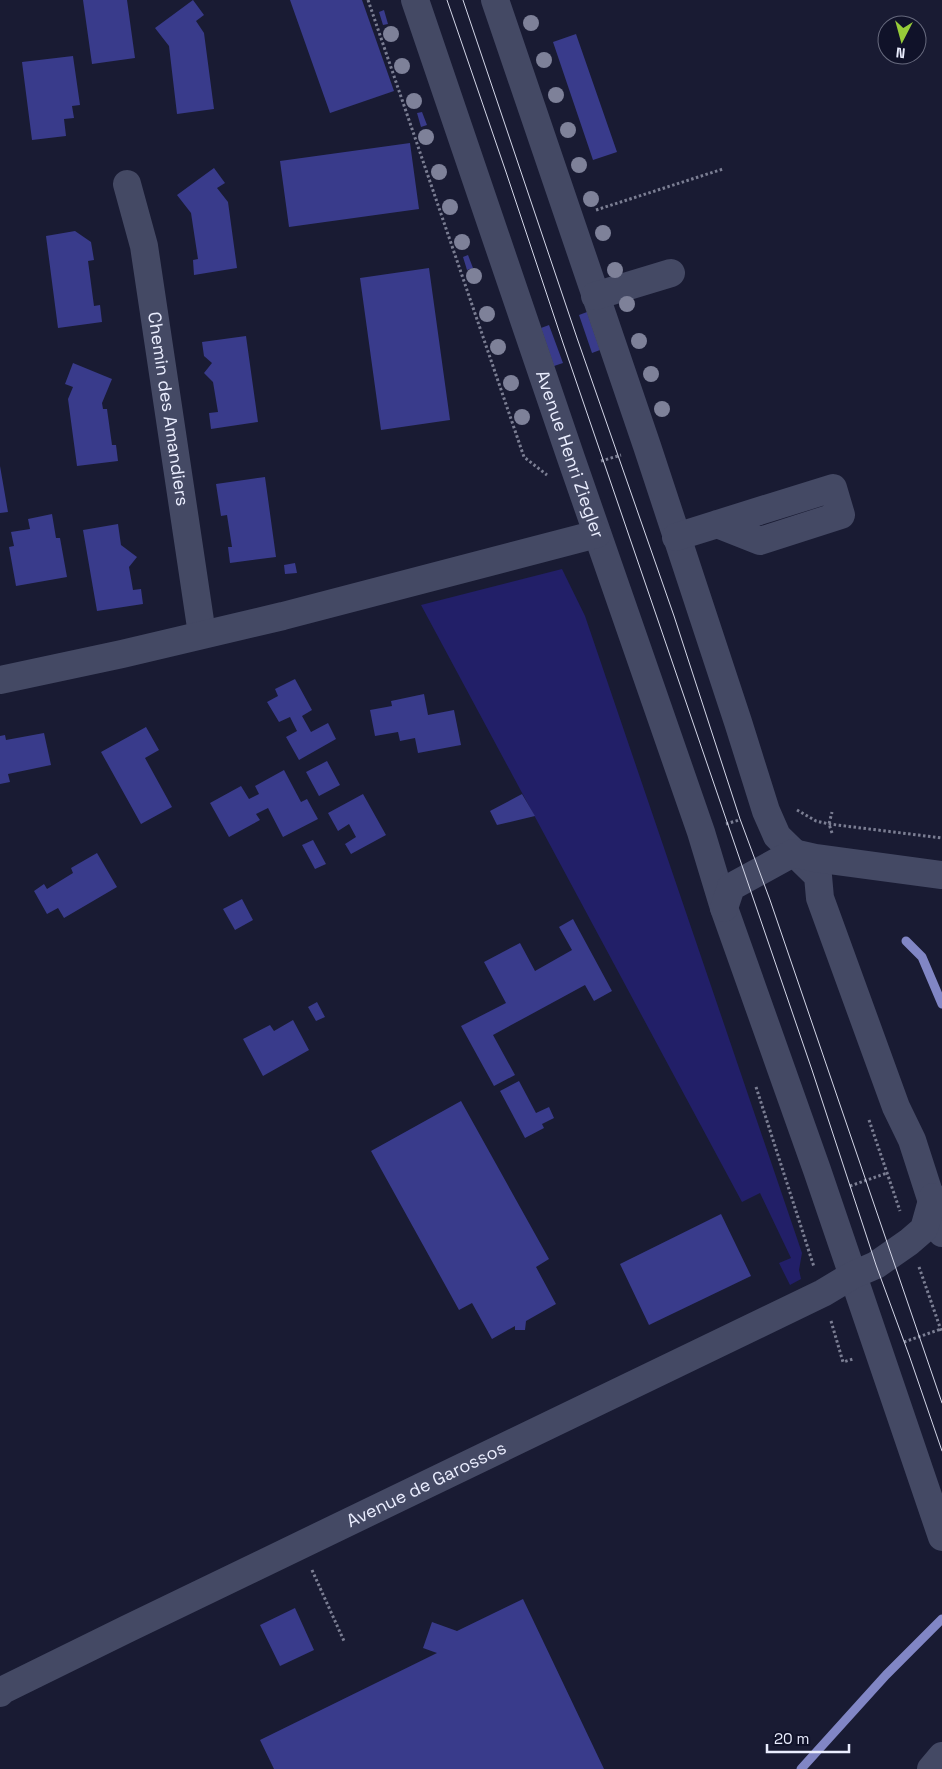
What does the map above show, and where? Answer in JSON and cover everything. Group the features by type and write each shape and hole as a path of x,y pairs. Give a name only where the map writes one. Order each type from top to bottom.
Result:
{"street":[{"name":"Avenue Henri Ziegler","path":"414,0 564,475 597,534 701,832 724,908 853,1275 942,1537"},
{"path":"495,0 646,446 766,811 778,836 818,876 820,898 896,1107 936,1192 942,1233"},
{"name":"Chemin des Amandiers","path":"127,184 144,246 202,634"},
{"path":"595,296 671,273"},
{"path":"676,537 717,524 833,488 841,515 760,541 717,524"},
{"path":"0,680 122,654 283,616 597,534"},
{"path":"724,908 731,887 793,852 814,858 942,875"},
{"name":"Avenue de Garossos","path":"0,1691 303,1543 814,1298 853,1275 876,1265 924,1229 936,1192"},
{"path":"931,1769 942,1756"}],"path":[{"path":"368,0 524,457 564,475 646,446"},
{"path":"568,218 644,196 723,168"},
{"path":"794,807 816,820 829,824 942,838"},
{"path":"925,1281 942,1333"},
{"path":"831,1320 843,1362 858,1358"},
{"path":"303,1543 312,1572 344,1641"}],"shaded area":[{"path":"562,569 585,616 802,1253 799,1270 801,1279 790,1285 779,1263 791,1258 760,1193 742,1202 421,605"}],"building":[{"path":"83,0 127,0 135,58 92,64"},
{"path":"193,0 204,15 196,21 204,33 214,109 177,114 169,46 155,28"},
{"path":"290,0 362,0 394,91 330,113"},
{"path":"384,10 388,24 383,25 379,12"},
{"path":"576,34 617,152 593,160 553,42"},
{"path":"73,56 80,105 72,106 74,118 64,119 66,136 32,140 22,62"},
{"path":"422,112 427,125 421,127 417,113"},
{"path":"410,143 419,209 289,227 280,161"},
{"path":"214,168 225,183 217,188 228,202 237,268 194,275 193,260 198,259 191,213 177,195"},
{"path":"75,231 91,242 94,260 88,261 94,306 100,305 102,322 58,328 46,236"},
{"path":"468,255 473,268 467,270 463,257"},
{"path":"429,268 450,420 381,430 360,278"},
{"path":"587,312 600,350 592,353 579,315"},
{"path":"549,325 563,363 554,366 541,328"},
{"path":"246,336 258,422 211,429 209,413 218,412 213,382 204,373 212,363 204,356 202,342"},
{"path":"73,363 112,379 102,403 103,409 107,409 112,445 116,445 118,461 77,466 68,399 73,387 65,384"},
{"path":"0,466 8,512 0,513"},
{"path":"265,477 276,557 230,563 228,547 232,547 227,515 221,516 216,484"},
{"path":"52,514 56,538 60,538 67,577 16,586 9,547 14,546 11,532 30,529 28,519"},
{"path":"118,524 121,545 137,557 129,567 133,590 141,589 143,604 97,611 83,530"},
{"path":"295,563 297,573 285,574 284,565"},
{"path":"295,679 312,710 302,716 311,732 328,723 336,739 299,760 286,737 297,731 290,717 279,722 267,702 278,696 275,689"},
{"path":"424,694 428,715 454,710 461,745 418,753 415,738 400,741 398,732 375,736 370,710 392,706 391,701"},
{"path":"146,727 159,750 145,758 172,807 141,824 101,752"},
{"path":"44,733 51,765 8,774 10,782 0,784 0,736 5,735 6,740"},
{"path":"327,761 340,785 319,796 306,772"},
{"path":"284,770 301,802 307,799 318,819 283,837 268,808 256,814 260,820 229,837 210,803 241,786 249,799 259,794 255,786"},
{"path":"363,794 386,835 351,854 345,844 356,837 349,824 338,831 328,813"},
{"path":"522,794 535,816 497,825 490,811"},
{"path":"313,840 326,864 315,869 302,845"},
{"path":"97,853 117,887 64,918 58,908 47,914 34,891 44,884 47,889 73,873 71,868"},
{"path":"242,899 253,920 235,930 223,909"},
{"path":"573,919 612,991 594,1001 585,985 493,1035 515,1075 494,1086 461,1026 506,1003 484,962 520,943 535,971 572,950 559,927"},
{"path":"317,1002 325,1017 316,1021 308,1007"},
{"path":"293,1020 309,1050 263,1076 243,1039 270,1025 274,1031"},
{"path":"519,1081 536,1113 549,1107 554,1118 542,1124 544,1128 525,1138 500,1091"},
{"path":"461,1101 549,1259 536,1267 556,1304 526,1321 525,1330 515,1330 515,1326 492,1339 472,1303 459,1310 371,1151"},
{"path":"721,1214 751,1276 649,1325 620,1264"},
{"path":"523,1599 604,1769 274,1769 260,1740 437,1653 423,1648 432,1622 457,1631"},
{"path":"295,1608 314,1650 280,1666 260,1625"}],"waterway":[{"path":"906,941 922,957 942,1004"},
{"path":"801,1769 886,1675 942,1619"}],"tram line":[{"path":"447,0 812,1070 876,1265 942,1451"},
{"path":"463,0 577,338 674,616 740,819 770,900 942,1403"}]}
